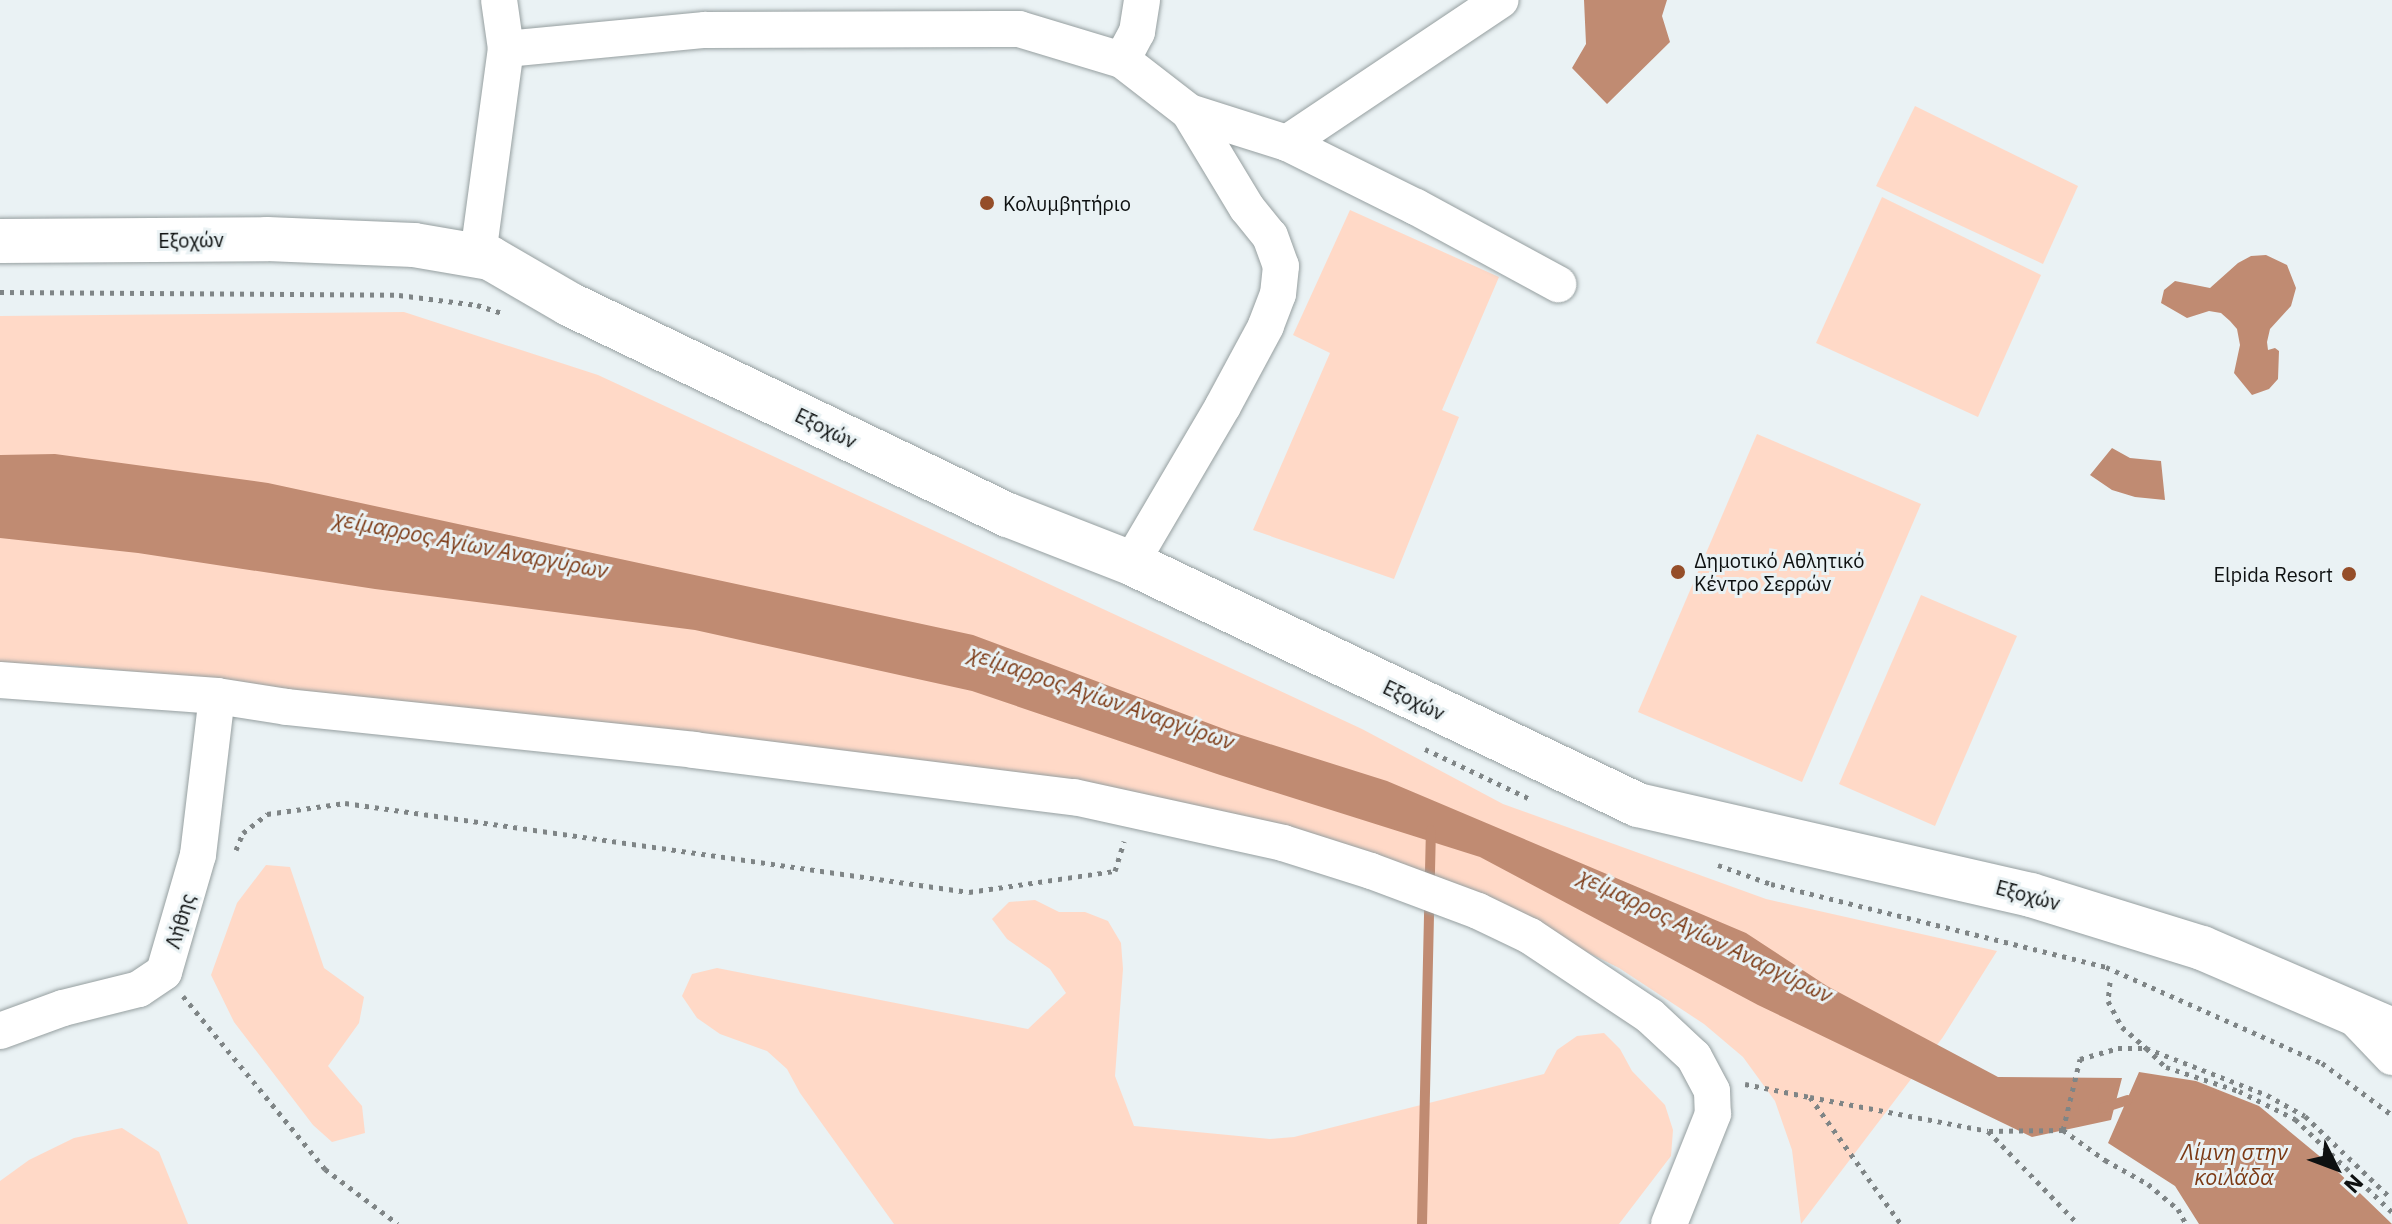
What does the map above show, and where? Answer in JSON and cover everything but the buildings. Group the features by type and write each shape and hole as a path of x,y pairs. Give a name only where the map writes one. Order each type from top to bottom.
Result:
{"main road":[{"name":"Εξοχών","path":"0,241 267,239 414,245 490,258 569,304 1008,515 1131,563 1638,805 2031,895 2202,948 2392,1030"}],"street":[{"path":"478,255 506,49 499,0"},
{"path":"1122,60 1137,32 1142,0"},
{"path":"1287,143 1501,0"},
{"path":"506,49 705,30 1019,29 1122,60 1189,112 1287,143 1416,207 1558,284"},
{"path":"1131,563 1223,406 1266,326 1278,294 1281,266 1270,236 1247,208 1189,112"},
{"path":"0,680 217,696 314,710 694,750 1074,797 1283,843 1416,886 1504,922 1650,1016 1683,1044 1712,1091 1713,1114 1669,1224"},
{"name":"Λήθης","path":"0,1031 63,1008 139,989 164,972 198,855 217,696"},
{"path":"2345,1008 2392,1057"}],"path":[{"path":"234,854 243,833 267,814 345,803 969,892 1115,871 1134,808"},
{"path":"164,972 325,1169 398,1224"},
{"path":"2110,982 2108,1001 2122,1027 2166,1067 2239,1091 2295,1119 2392,1212"},
{"path":"2063,1130 2080,1059 2118,1048 2146,1048 2267,1095 2305,1116 2392,1199"},
{"path":"1705,1076 1988,1131 2063,1130 2148,1184 2178,1209 2186,1224"},
{"path":"1810,1097 1901,1224"},
{"path":"1988,1131 2078,1224"}],"shaded area":[{"path":"1915,106 2078,186 2043,264 1876,186"},
{"path":"1882,197 2041,275 1978,417 1816,343"},
{"path":"1350,210 1499,277 1442,410 1459,417 1394,579 1253,530 1330,353 1293,335"},
{"path":"404,312 598,375 1362,729 1503,804 1766,899 1997,951 1943,1037 1801,1224 1792,1150 1775,1101 1743,1057 1704,1024 1619,968 1515,916 1314,843 189,677 62,665 0,667 0,316"},
{"path":"1757,434 1921,504 1802,782 1638,712"},
{"path":"1921,595 2017,636 1935,826 1839,784"},
{"path":"266,865 290,867 324,968 364,997 359,1023 328,1066 362,1106 365,1133 332,1142 313,1125 234,1022 211,975 237,903"},
{"path":"1035,900 1059,912 1085,912 1108,921 1121,943 1123,969 1115,1076 1134,1126 1270,1139 1294,1137 1544,1074 1557,1050 1577,1036 1604,1033 1620,1049 1632,1071 1665,1105 1673,1130 1671,1156 1619,1224 894,1224 800,1093 787,1069 767,1051 720,1034 697,1018 682,996 692,974 717,968 1028,1029 1066,993 1050,969 1007,939 992,919 1009,902"},
{"path":"122,1128 159,1152 188,1224 0,1224 0,1181 29,1160 74,1138"}],"water":[{"path":"1584,0 1667,0 1662,16 1670,42 1607,104 1572,68 1586,44"},
{"path":"2266,255 2287,265 2296,288 2291,306 2270,329 2267,342 2268,350 2275,348 2279,351 2278,379 2269,389 2252,395 2234,373 2240,345 2237,329 2230,321 2221,313 2209,311 2187,318 2161,303 2164,290 2175,281 2210,288 2238,263 2251,256"},
{"path":"2112,448 2130,458 2161,461 2165,500 2135,497 2112,490 2090,475"},
{"path":"55,454 268,483 973,635 1232,732 1387,781 1746,933 1827,986 1998,1077 2122,1078 2111,1120 2032,1137 1758,1005 1480,857 1220,775 972,691 695,630 375,589 138,553 0,538 0,455"},
{"name":"Λίμνη στην κοιλάδα","path":"2139,1072 2196,1081 2259,1106 2335,1169 2392,1224 2199,1224 2175,1186 2108,1143"}],"waterway":[{"path":"1422,1224 1431,830"},
{"name":"χείμαρρος Αγίων Αναργύρων","path":"2103,1108 2128,1100"}],"place":[{"name":"Κολυμβητήριο","path":"987,203"},
{"name":"Δημοτικό Αθλητικό Κέντρο Σερρών","path":"1678,572"},
{"name":"Elpida Resort","path":"2349,574"}]}
